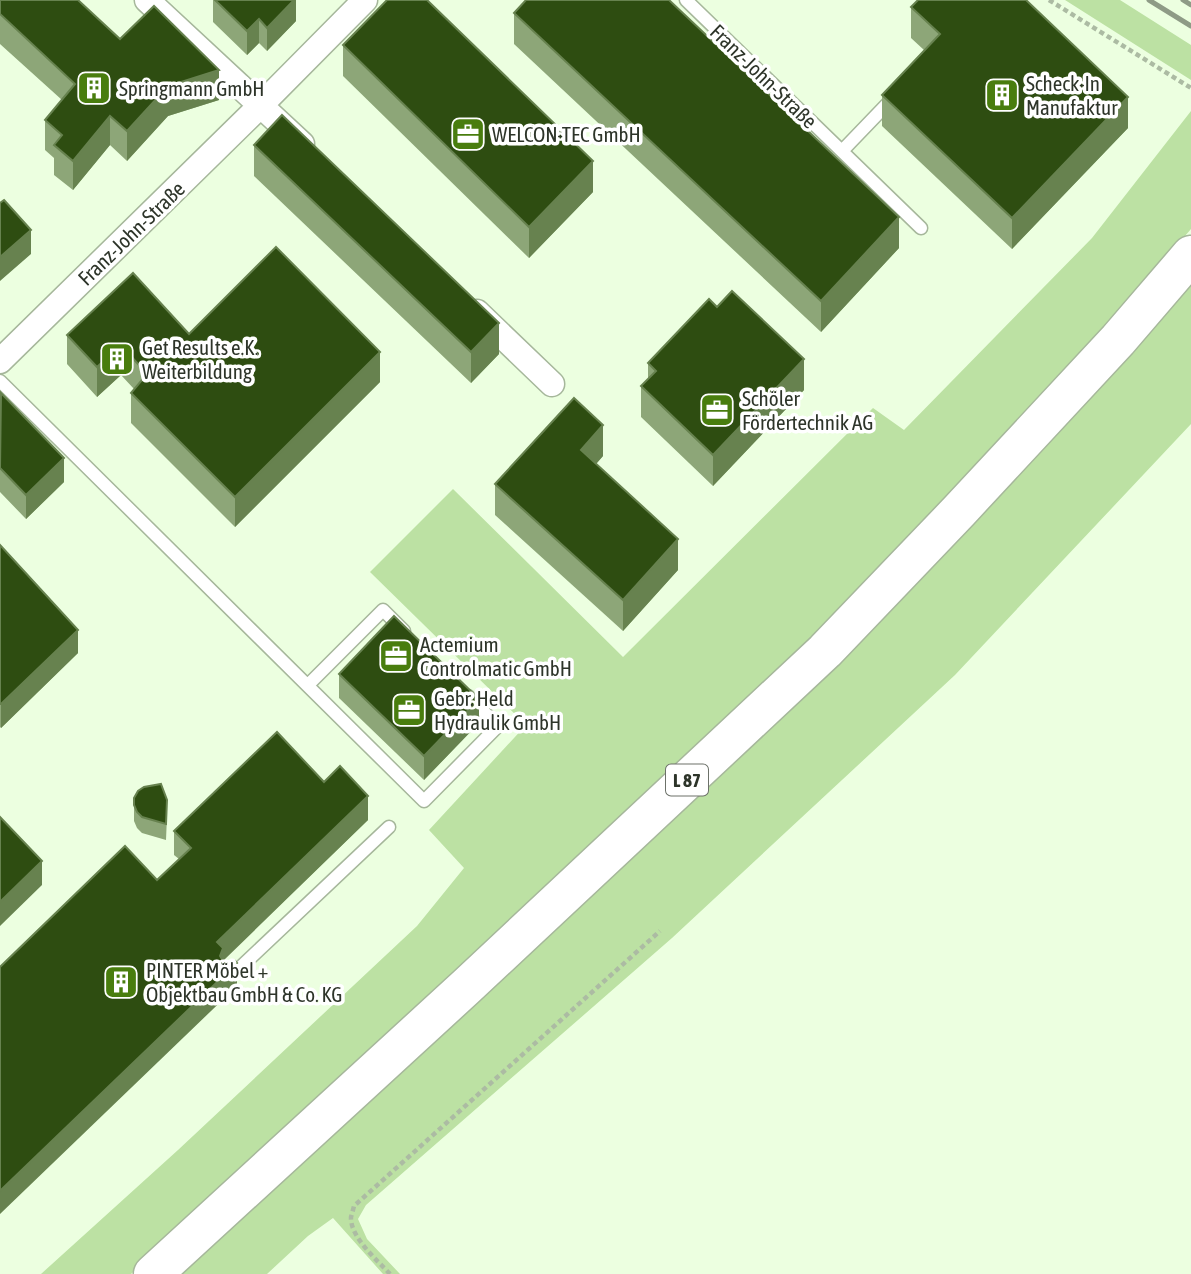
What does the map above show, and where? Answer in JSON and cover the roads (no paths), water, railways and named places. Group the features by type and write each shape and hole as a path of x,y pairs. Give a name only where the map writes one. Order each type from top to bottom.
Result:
{"main road":[{"name":"L 87","path":"153,1274 467,986 825,651 1118,340 1191,255"}],"street":[{"path":"147,0 317,159"},
{"name":"Franz-John-Straße","path":"0,361 365,0"},
{"path":"464,300 552,384"}],"lane":[{"name":"Franz-John-Straße","path":"686,0 921,228"},
{"path":"842,151 898,93"},
{"path":"0,381 424,801 498,726 460,687"},
{"path":"308,685 383,610 412,639"},
{"path":"229,978 389,827"}],"railway":[{"path":"1149,0 1191,26"},
{"path":"1183,0 1191,5"}],"place":[{"name":"Springmann GmbH","path":"94,88"},
{"name":"Scheck-In Manufaktur","path":"1002,95"},
{"name":"WELCON-TEC GmbH","path":"468,134"},
{"name":"Get Results e.K. Weiterbildung","path":"117,359"},
{"name":"Schöler Fördertechnik AG","path":"717,410"},
{"name":"Actemium Controlmatic GmbH","path":"396,656"},
{"name":"Gebr. Held Hydraulik GmbH","path":"409,710"},
{"name":"PINTER Möbel + Objektbau GmbH & Co. KG","path":"121,982"}]}
